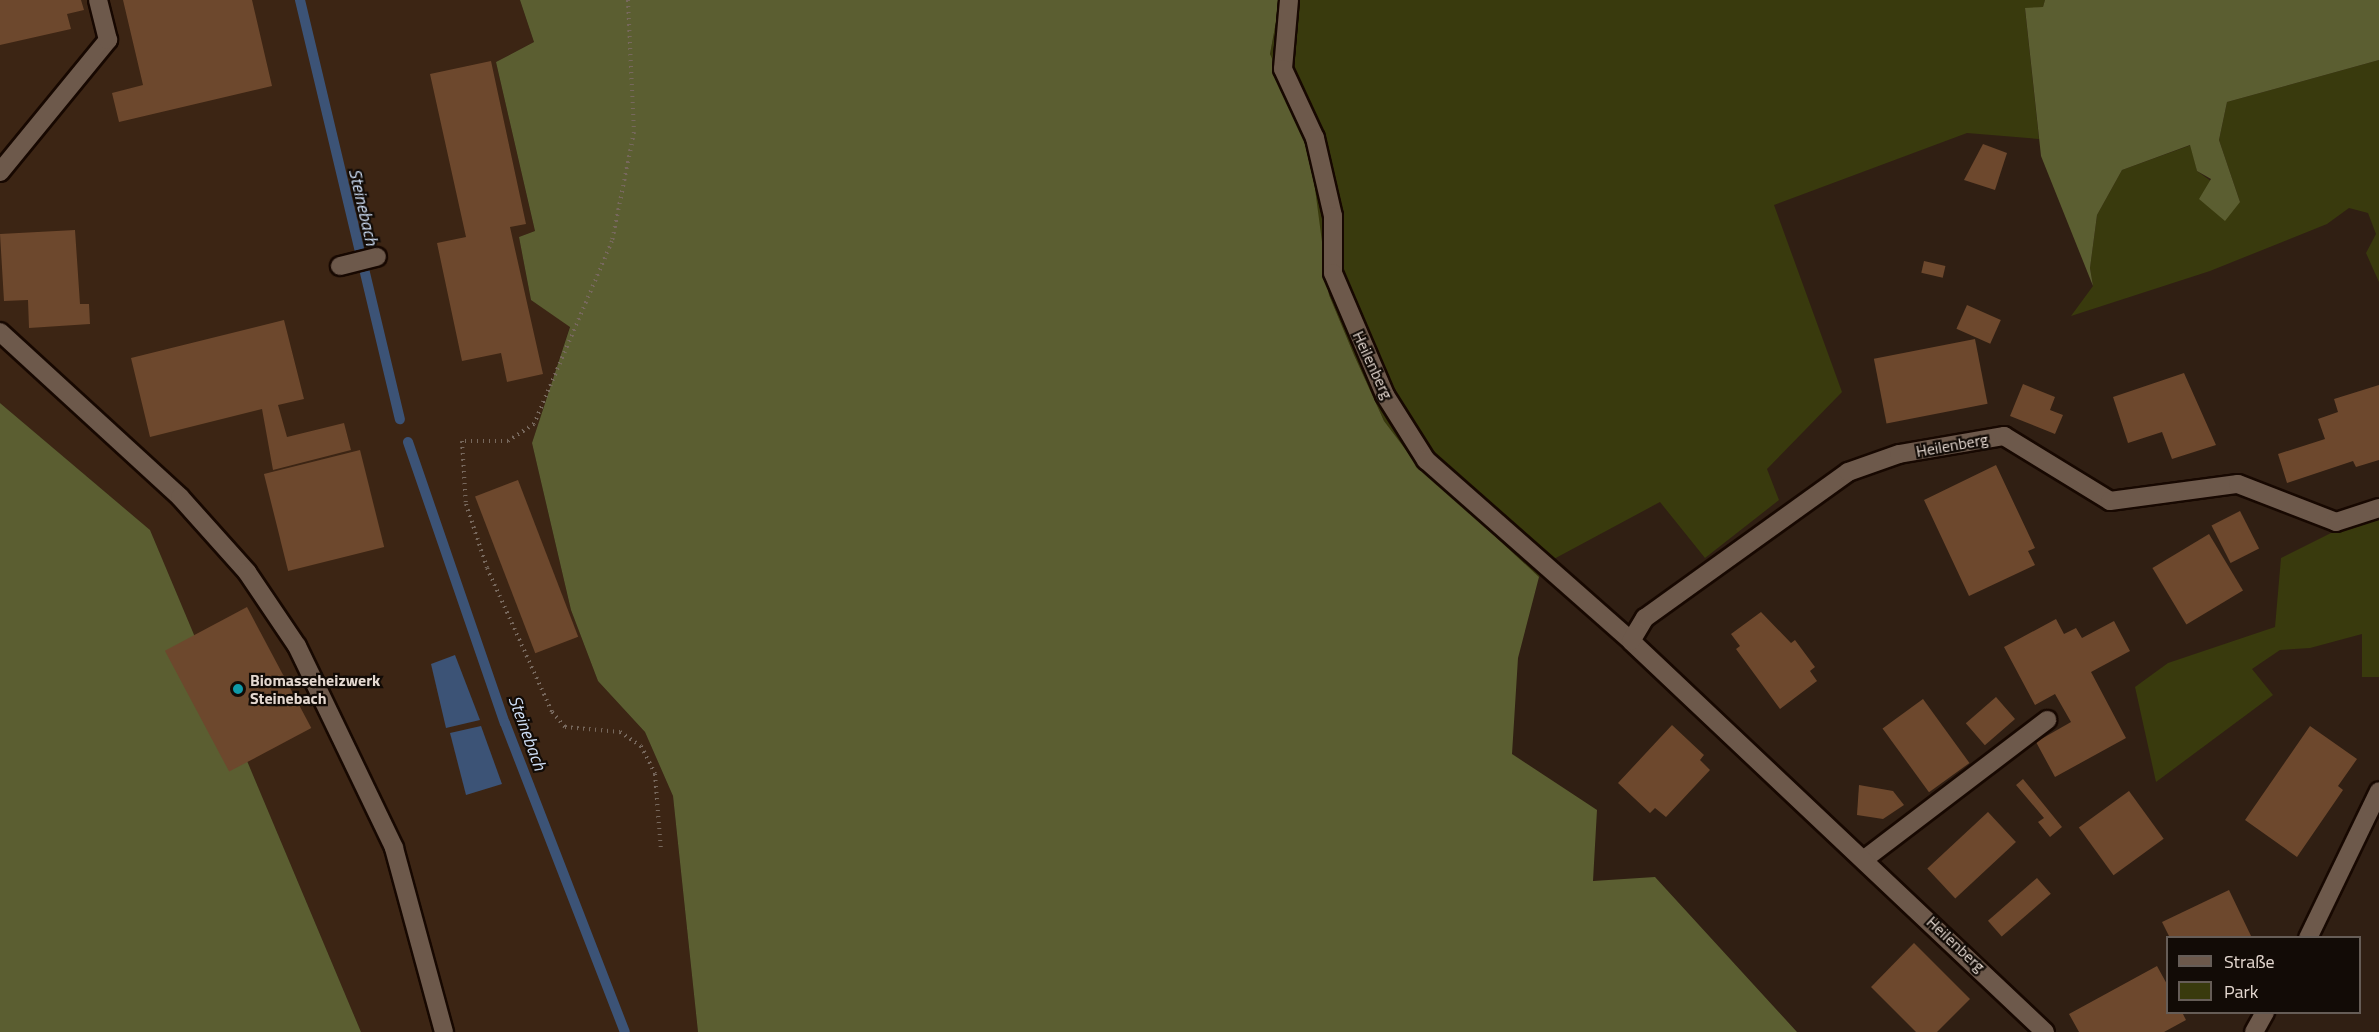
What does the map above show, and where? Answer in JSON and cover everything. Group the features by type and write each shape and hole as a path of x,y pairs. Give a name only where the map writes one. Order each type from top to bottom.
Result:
{"street":[{"path":"0,172 108,40 98,0"},
{"name":"Heilenberg","path":"1289,0 1282,69 1315,138 1333,216 1333,273 1385,395 1426,460 1631,641 1866,858 2045,1032"},
{"path":"340,266 377,257"},
{"path":"0,332 180,497 248,572 297,646 394,848 444,1032"},
{"name":"Heilenberg","path":"1631,641 1645,618 1848,471 1899,454 2004,436 2110,501 2238,484 2336,522 2379,508"},
{"path":"1866,858 2047,720"},
{"path":"2309,936 2379,791"},
{"path":"2254,1032 2264,1014"}],"path":[{"path":"628,0 634,132 612,241 534,424 508,441 462,441 466,504 487,568 552,712 565,727 620,732 641,746 655,774 661,851"}],"shaded area":[{"path":"0,0 520,0 534,42 496,62 535,231 519,237 531,300 570,326 532,443 571,610 598,681 645,732 673,796 698,1032 361,1032 150,530 0,403"}],"green space":[{"path":"520,0 1280,0 1270,54 1309,143 1329,295 1354,355 1384,421 1415,462 1539,577 1518,658 1512,754 1597,810 1593,881 1655,877 1797,1032 698,1032 673,796 645,732 598,681 571,610 532,443 570,327 531,300 519,237 535,231 496,62 534,42"},
{"path":"1280,0 2045,0 2043,7 2025,9 2039,139 1967,133 1774,205 1842,392 1767,469 1779,500 1705,558 1660,502 1552,560 1539,577 1415,463 1384,421 1354,355 1329,295 1320,234 1270,54"},
{"path":"2045,0 2379,0 2379,60 2227,102 2219,140 2240,202 2225,221 2199,199 2211,179 2197,171 2190,145 2122,170 2097,215 2090,268 2093,286 2041,156 2025,8 2043,7"},
{"path":"2379,60 2379,282 2366,253 2376,234 2368,213 2349,208 2327,224 2210,271 2071,316 2093,286 2090,268 2097,215 2122,170 2191,145 2197,171 2240,202 2219,140 2227,102"},
{"path":"0,403 150,530 361,1032 0,1032"},
{"path":"2379,516 2379,677 2362,677 2362,634 2310,648 2280,650 2252,669 2273,695 2156,782 2135,687 2168,663 2275,627 2281,558 2343,527"}],"water":[{"path":"455,655 480,720 446,728 431,664"},
{"path":"481,726 502,784 466,795 450,733"}],"building":[{"path":"0,0 81,0 84,10 67,14 71,29 0,45"},
{"path":"123,0 252,0 272,86 119,122 112,93 143,85"},
{"path":"491,61 526,224 510,227 543,374 507,382 501,353 462,361 437,243 466,237 430,74"},
{"path":"1983,144 2007,153 1995,190 1964,180"},
{"path":"75,230 80,304 89,304 90,324 29,328 28,300 4,301 0,234"},
{"path":"1924,261 1945,266 1943,278 1921,273"},
{"path":"1967,305 2001,320 1990,344 1956,329"},
{"path":"284,320 304,399 278,405 287,437 344,423 351,450 273,470 262,409 150,437 131,358"},
{"path":"1975,339 1988,404 1886,423 1874,359"},
{"path":"2184,373 2216,445 2172,459 2162,432 2128,443 2113,397"},
{"path":"2023,384 2055,397 2050,410 2063,415 2055,434 2010,416"},
{"path":"2379,385 2379,460 2356,467 2353,461 2287,483 2278,454 2325,439 2318,419 2338,412 2334,399"},
{"path":"360,450 384,547 288,571 264,474"},
{"path":"1996,465 2035,548 2028,551 2035,565 1969,596 1924,500"},
{"path":"518,480 578,637 535,653 475,496"},
{"path":"2240,511 2259,548 2231,563 2211,526"},
{"path":"2209,534 2243,591 2186,625 2152,568"},
{"name":"Biomasseheizwerk Steinebach","path":"247,607 311,728 229,772 165,651"},
{"path":"1761,612 1791,643 1795,640 1815,667 1810,671 1817,681 1780,709 1736,649 1740,646 1731,634"},
{"path":"2056,619 2064,634 2076,628 2082,638 2114,621 2130,651 2091,672 2126,738 2055,777 2036,742 2071,722 2055,694 2035,705 2004,647"},
{"path":"1996,697 2015,719 1985,745 1966,723"},
{"path":"1923,699 1969,763 1929,792 1883,728"},
{"path":"1672,725 1704,755 1700,760 1710,770 1666,817 1655,808 1650,813 1618,783"},
{"path":"2310,726 2357,759 2338,786 2343,790 2297,857 2245,820"},
{"path":"2023,779 2062,827 2050,837 2038,822 2044,818 2016,785"},
{"path":"1859,785 1893,791 1904,805 1883,819 1857,815"},
{"path":"2129,791 2164,839 2114,875 2079,827"},
{"path":"1988,812 2016,842 1955,899 1927,869"},
{"path":"2037,878 2051,894 2002,936 1988,921"},
{"path":"2229,890 2251,936 2169,936 2162,922"},
{"path":"1914,943 1970,999 1937,1032 1916,1032 1871,987"},
{"path":"2157,966 2166,982 2166,1014 2183,1014 2186,1020 2164,1032 2079,1032 2069,1014"}],"waterway":[{"name":"Steinebach","path":"300,0 400,419"},
{"name":"Steinebach","path":"408,442 505,723 625,1032"}],"place":[{"name":"Biomasseheizwerk Steinebach","path":"238,689"}]}
